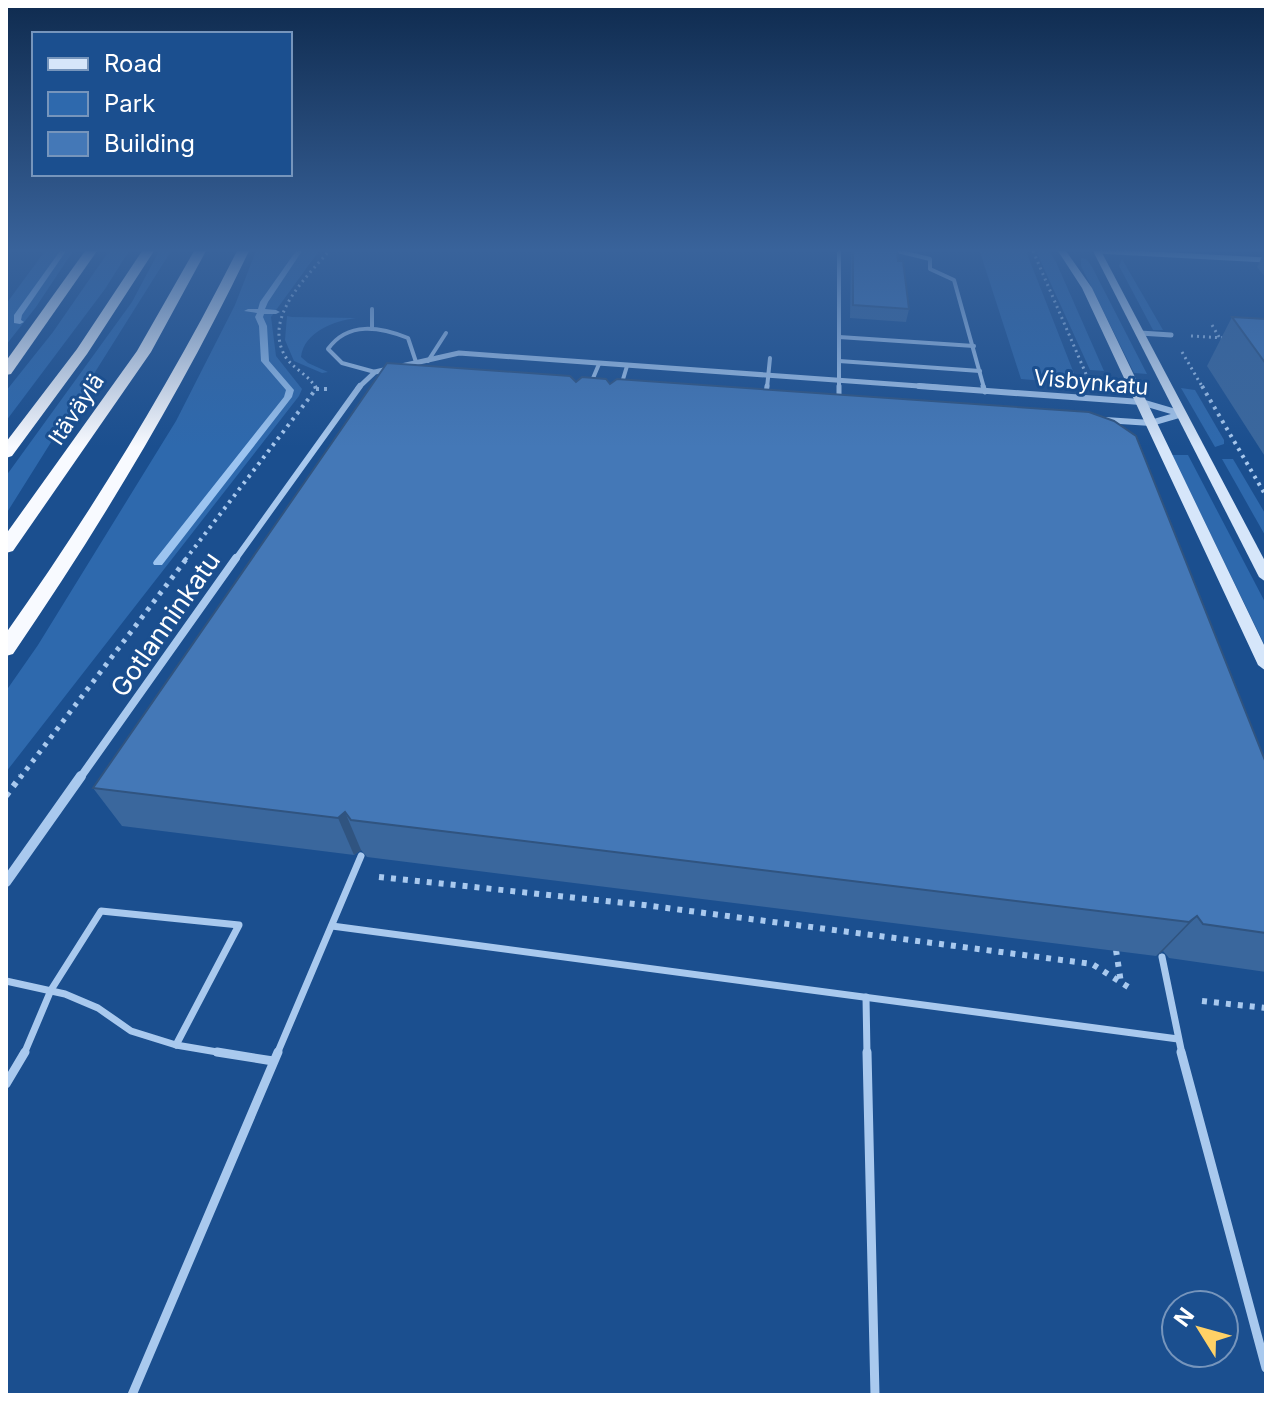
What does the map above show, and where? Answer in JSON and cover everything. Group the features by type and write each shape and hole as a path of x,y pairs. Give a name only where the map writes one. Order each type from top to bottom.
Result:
{"highway":[{"path":"6,371 45,316"},
{"name":"Itäväylä","path":"6,453 105,316"},
{"name":"Itäväylä","path":"6,547 144,352 164,316"},
{"path":"6,649 82,540 212,316"}],"main road":[{"path":"1100,316 1266,665"},
{"path":"1131,316 1266,577"}],"street":[{"path":"1140,333 1171,335"},
{"name":"Visbynkatu","path":"357,389 375,372 459,353 1141,402 1183,414"},
{"path":"428,361 439,367"},
{"path":"575,382 635,387"},
{"name":"Gotlanninkatu","path":"6,882 357,389"},
{"path":"751,395 780,397"},
{"path":"825,400 855,402"},
{"name":"Visbynkatu","path":"1090,419 1151,423 1183,414"}],"lane":[{"path":"372,316 372,328"},
{"path":"839,316 839,401"},
{"path":"965,316 985,392"},
{"path":"375,372 348,366 332,357 328,349 340,335 383,328 408,338 416,362"},
{"path":"428,361 446,333"},
{"path":"839,337 974,346"},
{"path":"766,396 770,358"},
{"path":"839,361 980,371"},
{"path":"587,392 599,364"},
{"path":"618,394 627,366"},
{"path":"132,1395 361,856"},
{"path":"6,1084 30,1044 51,990 101,911 239,925 176,1045"},
{"path":"332,926 1178,1039"},
{"path":"1162,957 1178,1039 1266,1368"},
{"path":"6,981 51,990 98,1008 131,1031 176,1045 273,1061"},
{"path":"866,997 875,1395"}],"path":[{"path":"6,796 316,389 312,379 286,359 278,340 281,316"},
{"path":"1061,316 1086,375"},
{"path":"1212,325 1220,338"},
{"path":"1171,335 1235,339"},
{"path":"1171,335 1266,496"},
{"path":"374,876 644,905 1092,964 1133,990"},
{"path":"1116,950 1121,983"},
{"path":"1202,1001 1266,1008"}],"green space":[{"path":"6,316 29,316 6,345"},
{"path":"64,316 84,316 6,421 6,391"},
{"path":"122,316 130,316 6,514 6,476"},
{"path":"229,316 271,316 276,356 302,389 299,396 6,772 6,691 38,645 176,421"},
{"path":"287,316 356,318 321,329 303,348 301,357 328,372 322,373 294,361 285,340"},
{"path":"1001,316 1052,316 1075,376 1074,381 1021,379"},
{"path":"1066,316 1080,316 1104,371 1090,370"},
{"path":"1106,316 1117,316 1147,374 1134,373"},
{"path":"1146,316 1155,316 1163,330 1153,330"},
{"path":"1181,388 1195,390 1224,444 1215,447"},
{"path":"1172,455 1188,455 1266,604 1266,648"},
{"path":"1222,459 1233,459 1266,515 1266,537"}],"building":[{"path":"1232,317 1266,319 1266,364"},
{"path":"387,363 570,376 576,382 582,377 606,379 610,384 617,379 1089,412 1114,421 1136,436 1266,763 1266,933 1203,924 1197,916 1189,922 351,820 345,812 338,818 93,788"}],"waterway":[{"path":"18,316 17,321 20,322"},
{"path":"158,563 288,397 290,390 265,361 263,326 259,316"}]}
